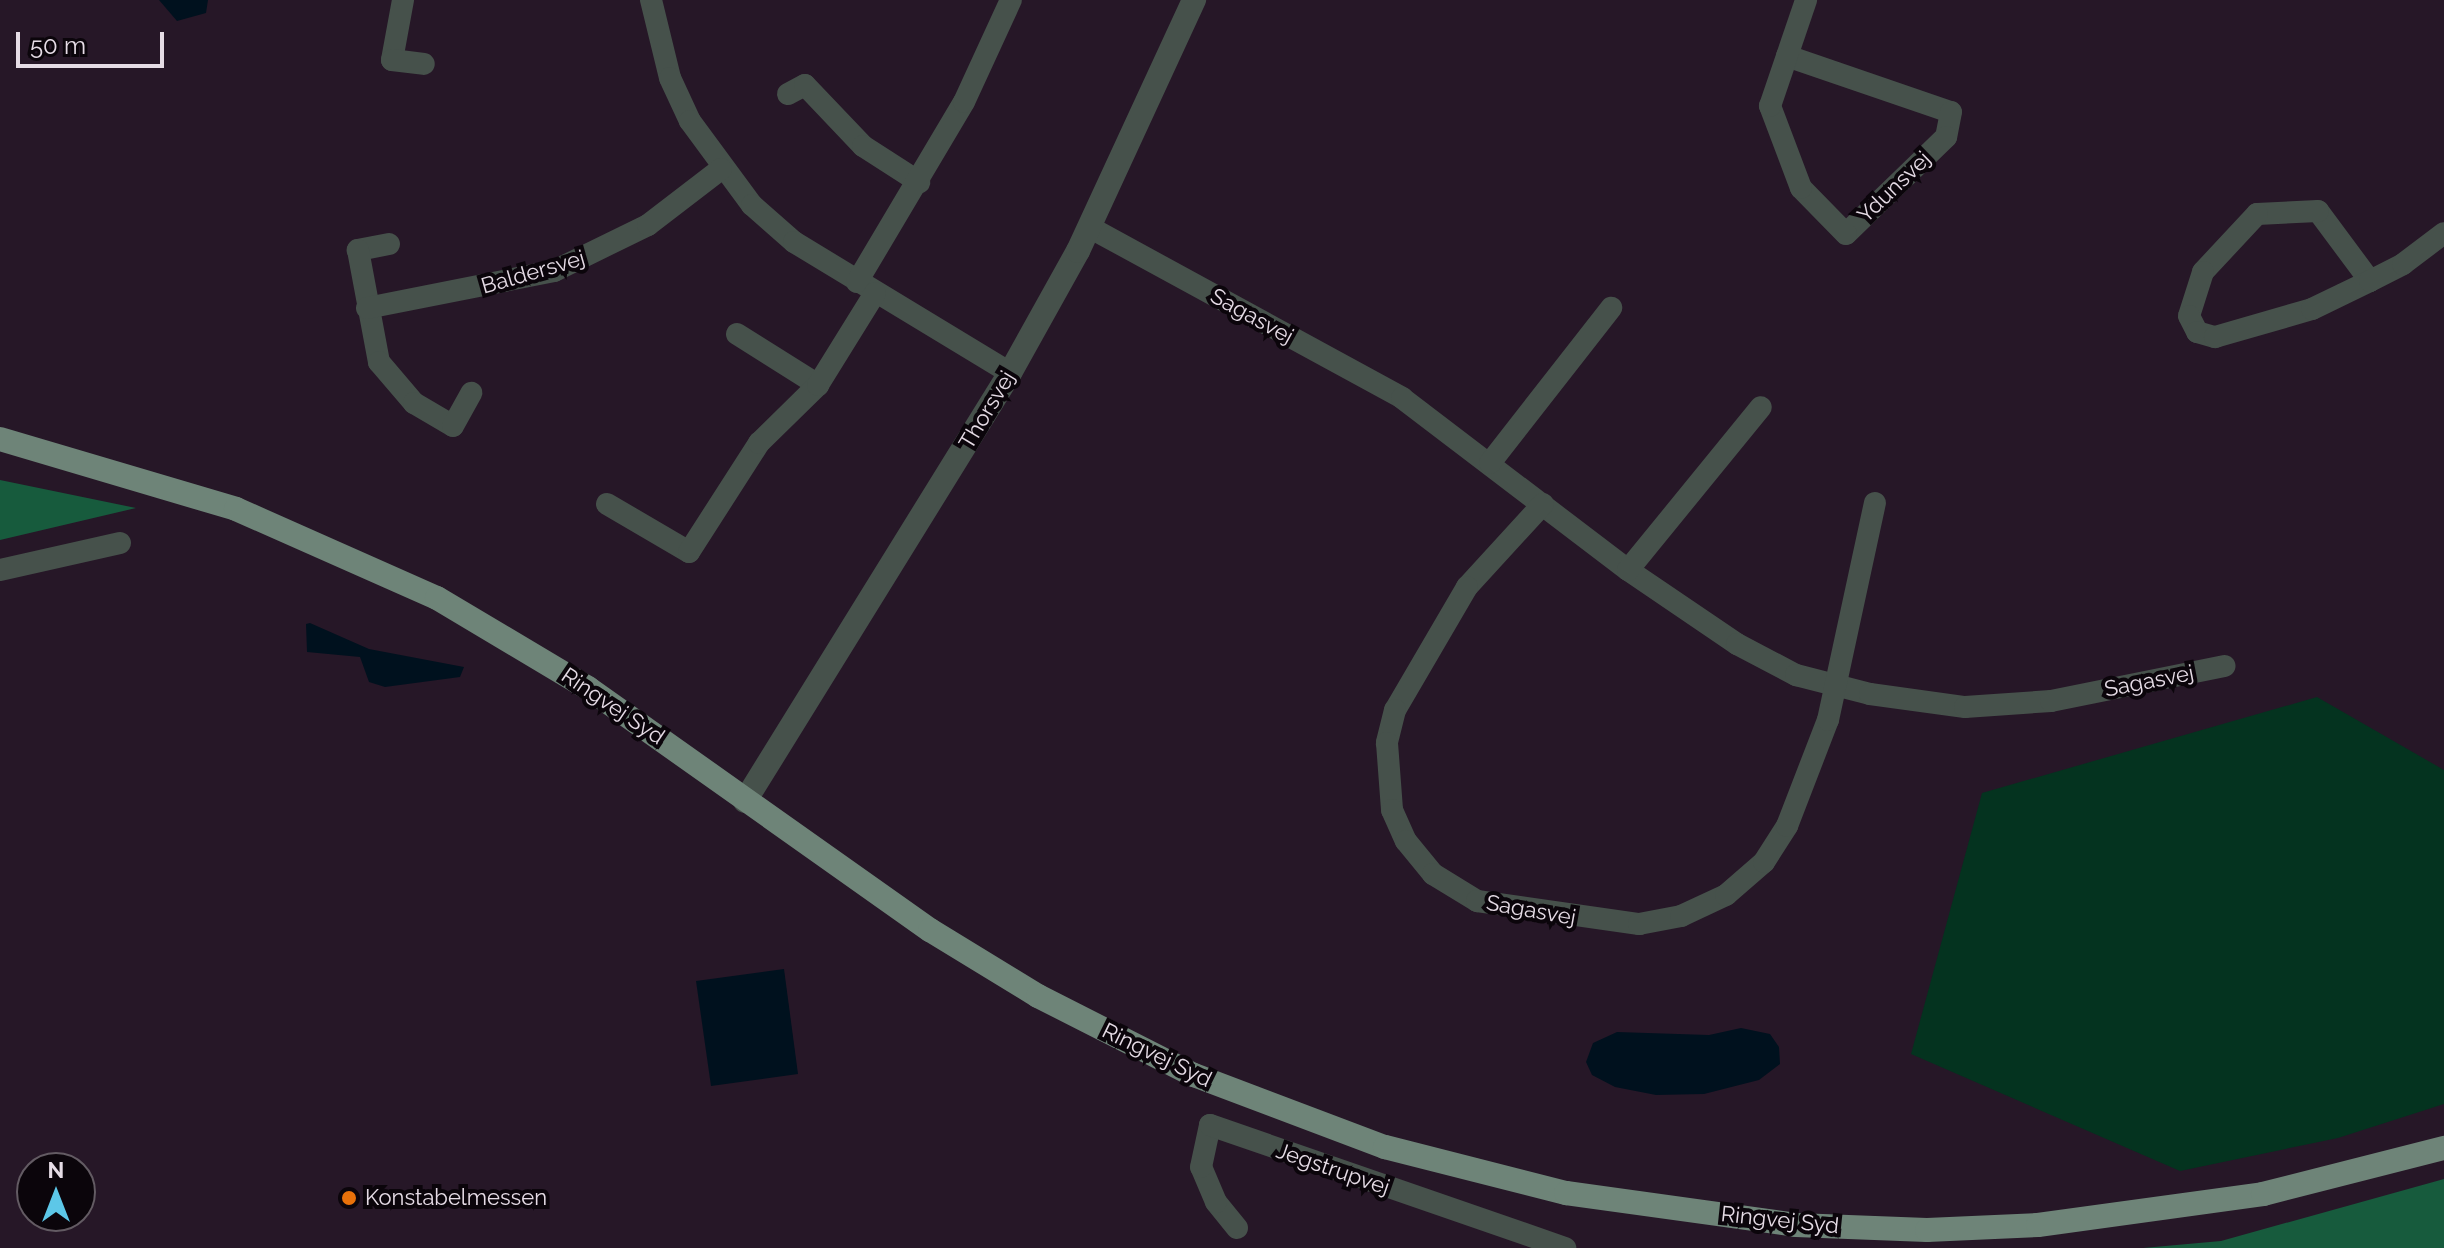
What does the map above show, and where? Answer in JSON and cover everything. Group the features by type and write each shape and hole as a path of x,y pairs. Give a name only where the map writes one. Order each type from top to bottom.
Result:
{"main road":[{"name":"Ringvej Syd","path":"0,439 149,479 371,566 575,680 930,930 1038,996 1194,1075 1385,1147 1566,1193 1796,1225 1927,1239 2263,1194 2444,1148"}],"street":[{"path":"403,0 392,60 424,64"},
{"path":"651,0 670,78 721,169 794,242 1010,373"},
{"path":"607,504 689,552 759,443 818,385 1011,0"},
{"name":"Thorsvej","path":"745,801 1010,373 1089,227 1194,0"},
{"name":"Ydunsvej","path":"1787,56 1951,112 1946,137 1846,234 1801,188 1770,106 1806,0"},
{"path":"788,94 805,85 863,146 919,182"},
{"name":"Baldersvej","path":"367,308 498,285 565,266 648,225 721,169"},
{"path":"2370,281 2318,211 2257,214 2203,272 2189,316 2197,332 2215,337 2312,309 2370,281 2403,264 2444,233"},
{"name":"Sagasvej","path":"1089,227 1402,398 1628,570 1737,644 1796,675 1938,707 1965,707 2051,701 2224,666"},
{"path":"389,244 358,250 379,362 414,403 453,426 471,393"},
{"path":"1490,463 1611,308"},
{"path":"737,334 818,385"},
{"path":"1628,570 1761,407"},
{"name":"Sagasvej","path":"1543,504 1467,587 1395,710 1387,743 1392,810 1406,841 1433,874 1477,901 1639,924 1681,916 1726,895 1764,862 1787,826 1836,685 1875,503"},
{"path":"0,570 120,543"},
{"name":"Jegstrupvej","path":"1237,1228 1216,1202 1201,1167 1210,1125 1565,1248"}],"green space":[{"path":"0,480 136,508 0,540"},
{"path":"2317,697 2444,770 2444,1104 2338,1138 2180,1171 1911,1054 1982,793"},
{"path":"2444,1179 2444,1248 2143,1248 2221,1241"}],"water":[{"path":"159,0 208,0 206,13 177,21"},
{"path":"310,623 369,649 464,667 460,677 385,687 369,682 360,657 307,652 306,624"},
{"path":"784,969 798,1074 711,1086 696,981"},
{"path":"1741,1028 1770,1034 1779,1047 1780,1064 1759,1080 1704,1094 1656,1095 1615,1087 1592,1075 1586,1062 1593,1043 1617,1032 1709,1035"}],"place":[{"name":"Konstabelmessen","path":"349,1198"}]}
